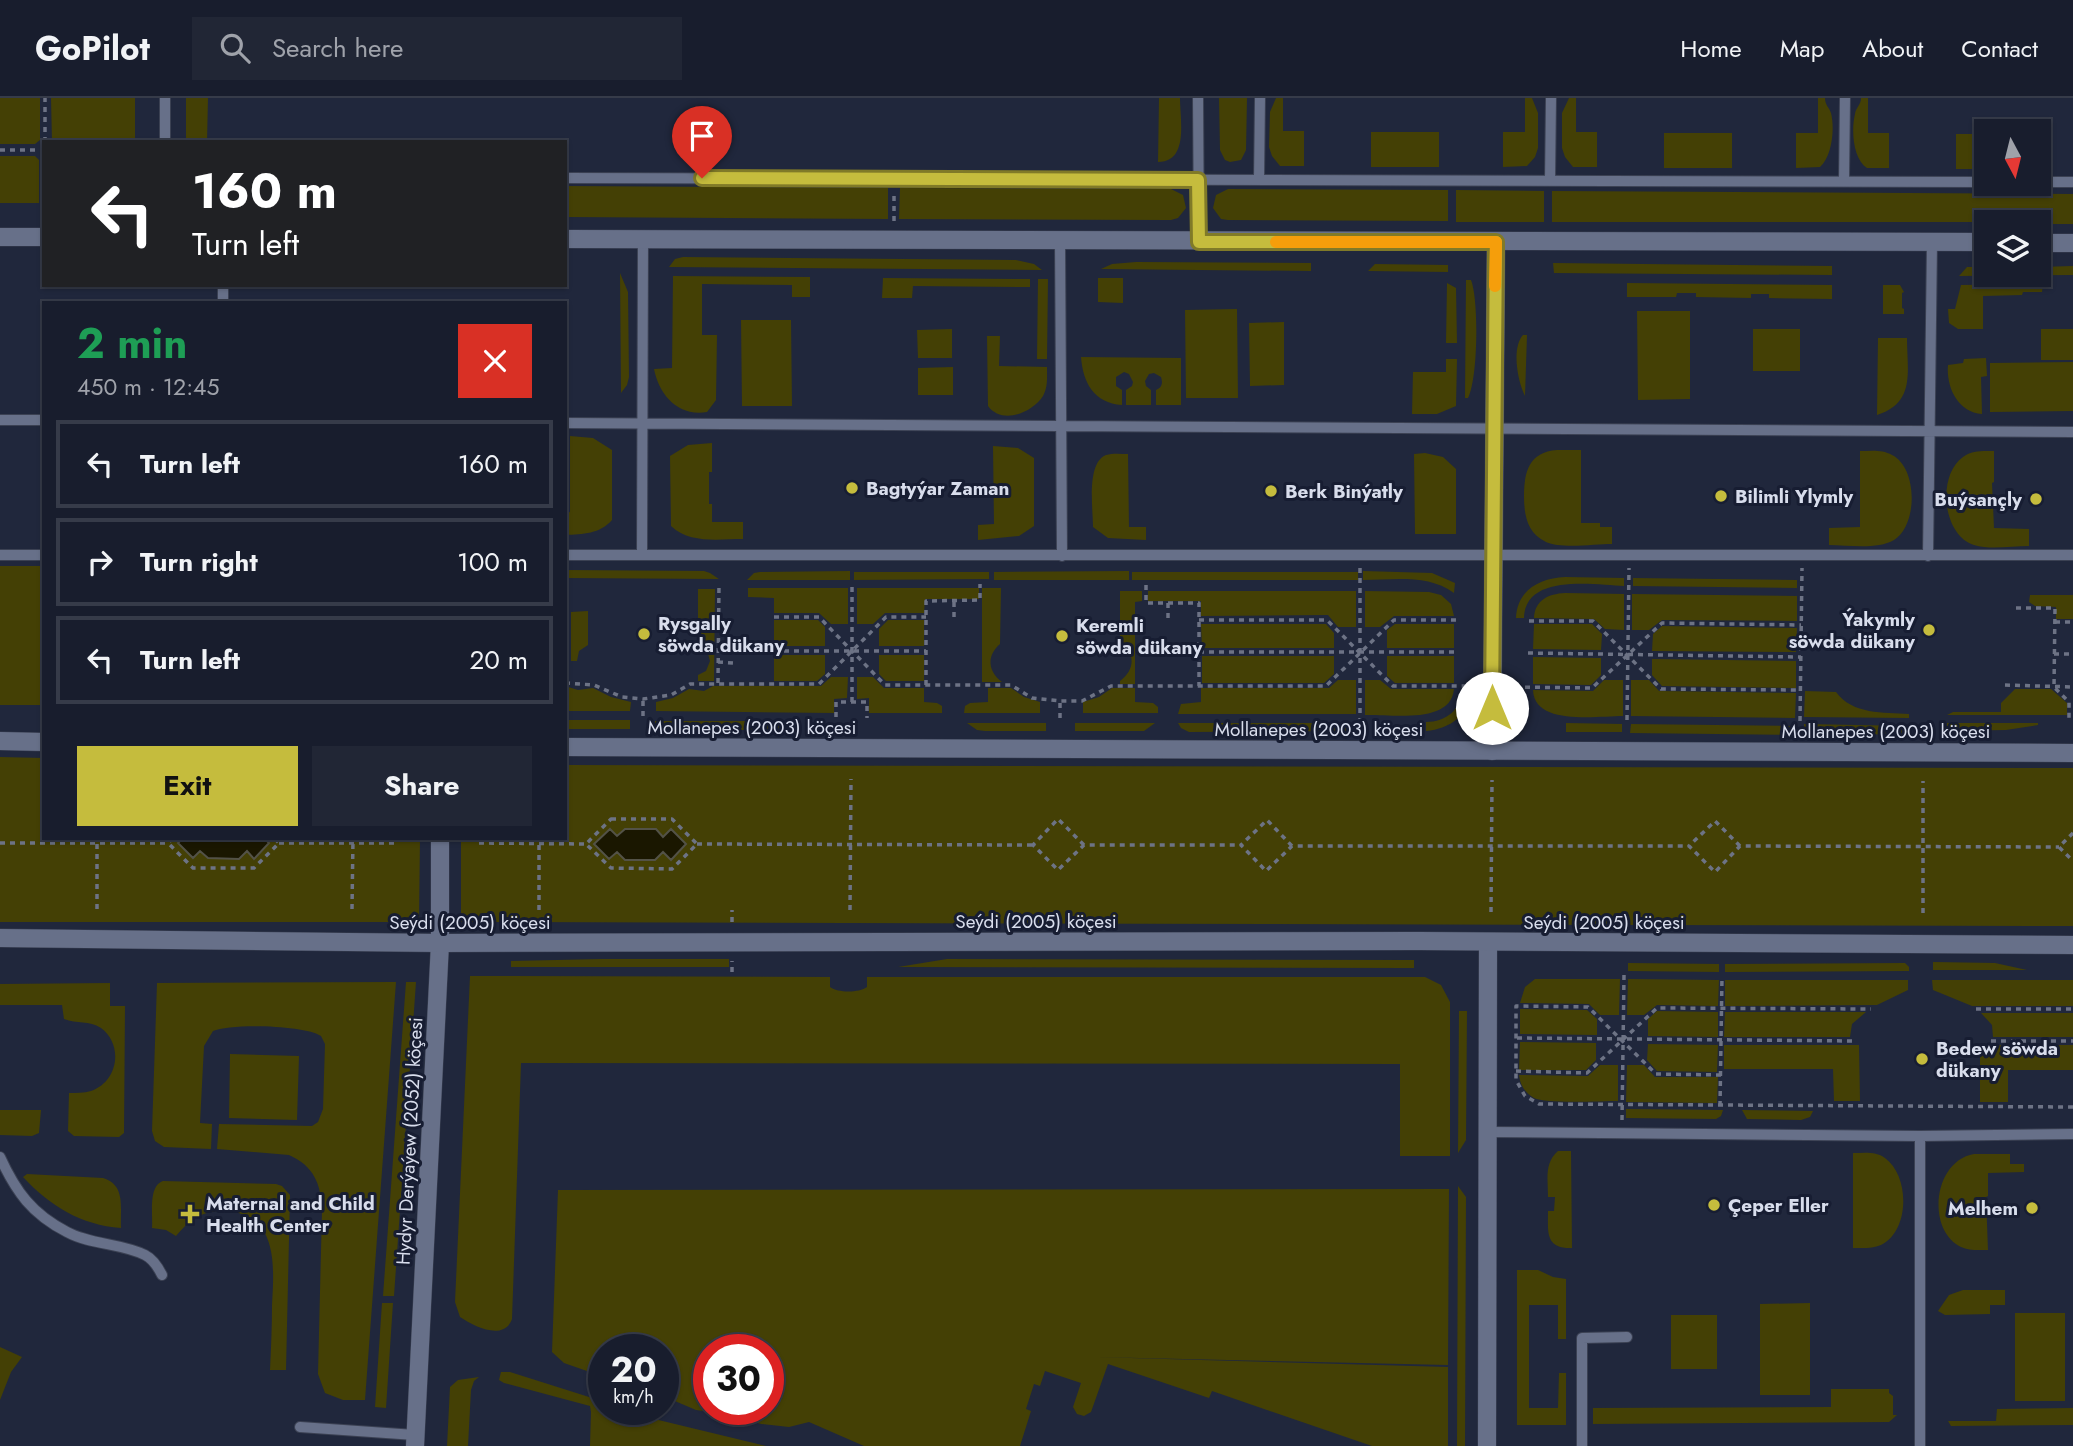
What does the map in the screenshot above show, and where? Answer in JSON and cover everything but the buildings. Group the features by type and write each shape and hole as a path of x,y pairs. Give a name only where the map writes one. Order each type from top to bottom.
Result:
{"street":[{"path":"0,237 42,237"},
{"path":"567,239 1974,242"},
{"path":"1492,751 1496,242"},
{"path":"2051,243 2073,243"},
{"path":"0,741 42,741"},
{"name":"Mollanepes (2003) köçesi","path":"567,747 2073,753"},
{"name":"Hydyr Derýaýew (2052) köçesi","path":"415,1440 440,943 440,840"},
{"name":"Seýdi (2005) köçesi","path":"0,938 440,943 2073,945"},
{"path":"1487,1446 1488,943"}],"lane":[{"path":"164,140 165,98"},
{"path":"1198,98 1199,242"},
{"path":"1259,180 1260,98"},
{"path":"1550,181 1551,98"},
{"path":"1844,181 1845,98"},
{"path":"567,178 1974,182"},
{"path":"2051,182 2073,182"},
{"path":"642,555 643,239"},
{"path":"1060,241 1062,555"},
{"path":"1928,556 1933,242"},
{"path":"0,420 42,421"},
{"path":"567,423 2073,432"},
{"path":"0,555 42,555"},
{"path":"567,555 2073,555"},
{"path":"1488,1132 1920,1136 2073,1134"},
{"path":"1920,1136 1920,1446"},
{"path":"0,1157 26,1204 69,1234 146,1255 156,1264 162,1275"},
{"path":"1582,1446 1581,1338 1628,1337"},
{"path":"300,1427 415,1440"}],"path":[{"path":"45,98 45,140"},
{"path":"0,150 42,150"},
{"path":"894,188 894,219"},
{"path":"1360,571 1360,719"},
{"path":"1627,720 1629,578"},
{"path":"1800,721 1802,580"},
{"path":"718,684 719,584"},
{"path":"852,584 852,702"},
{"path":"926,685 926,601 980,600 980,584"},
{"path":"1146,585 1146,603 1199,603 1199,686"},
{"path":"954,601 954,617"},
{"path":"1168,603 1168,622"},
{"path":"2016,608 2055,608 2054,687 2071,702 2069,719"},
{"path":"774,617 818,617 885,685 1011,685 1032,698 1060,701 1082,701 1111,686 1326,686 1394,620 1459,620"},
{"path":"567,683 594,685 622,697 643,699 671,695 690,684 819,684 887,617 926,617"},
{"path":"1199,620 1327,620 1393,686 1471,687"},
{"path":"1529,621 1593,621 1661,689 1800,690"},
{"path":"2054,622 2073,622"},
{"path":"1515,687 1592,688 1662,623 1801,625"},
{"path":"774,651 926,651"},
{"path":"1199,652 1458,652"},
{"path":"1528,653 1801,657"},
{"path":"2054,654 2073,654"},
{"path":"718,662 733,663"},
{"path":"2006,685 2073,687"},
{"path":"643,699 643,716"},
{"path":"1060,701 1060,718"},
{"path":"836,717 836,702 867,702 867,718"},
{"path":"850,779 850,910"},
{"path":"1491,912 1492,780"},
{"path":"1923,781 1923,913"},
{"path":"586,844 611,819 672,819 697,844"},
{"path":"1033,845 1058,819 1084,845"},
{"path":"480,843 539,841 586,844 611,869 672,869 697,844 1033,845 1058,870 1084,845 1241,845 1267,820 1292,846"},
{"path":"1241,845 1266,871 1292,846 1689,846 1715,821 1740,846 2059,847 2073,833"},
{"path":"97,840 97,909"},
{"path":"0,843 97,840 168,843 193,867 242,868 254,868 279,843 398,843"},
{"path":"168,843 171,840"},
{"path":"276,840 279,843"},
{"path":"352,909 353,841"},
{"path":"539,841 539,910"},
{"path":"1689,846 1714,872 1740,846"},
{"path":"2059,847 2073,861"},
{"path":"732,922 733,910"},
{"path":"732,972 733,959"},
{"path":"1622,1118 1624,975"},
{"path":"1720,1106 1722,976"},
{"path":"1721,1074 1656,1074 1588,1007 1517,1006 1516,1080 1521,1092 1539,1104 2073,1107"},
{"path":"1516,1071 1587,1073 1657,1008 1871,1009"},
{"path":"1976,1009 2073,1009"},
{"path":"1517,1038 1855,1041"},
{"path":"1991,1041 2073,1041"}],"shaded area":[{"path":"0,98 40,98 40,140 35,144 0,144"},
{"path":"51,98 135,98 135,140 52,140"},
{"path":"186,98 208,98 207,140 186,140"},
{"path":"1159,98 1180,98 1181,138 1175,155 1158,162"},
{"path":"1219,98 1247,98 1246,150 1241,160 1225,160 1220,150"},
{"path":"1276,98 1283,98 1283,131 1304,131 1304,166 1280,166 1272,156 1269,147 1270,112"},
{"path":"1525,98 1532,98 1538,113 1538,148 1535,157 1527,166 1503,167 1503,132 1525,132"},
{"path":"1569,98 1576,98 1576,132 1597,132 1597,167 1573,167 1565,157 1562,148 1562,113"},
{"path":"1818,98 1825,98 1831,113 1833,127 1830,149 1820,167 1796,168 1796,133 1818,133"},
{"path":"1861,98 1868,98 1868,133 1889,133 1889,168 1867,168 1856,151 1853,128"},
{"path":"1371,132 1439,132 1439,167 1371,167"},
{"path":"1664,133 1732,133 1732,168 1664,168"},
{"path":"1956,134 1974,134 1974,169 1956,169"},
{"path":"0,156 35,156 39,160 39,203 0,203"},
{"path":"567,186 888,188 888,219 567,217"},
{"path":"900,188 1171,189 1183,195 1186,208 1178,218 1171,220 899,219"},
{"path":"1228,189 1448,190 1448,221 1221,219 1213,208 1216,195"},
{"path":"1456,190 1544,191 1544,222 1456,222"},
{"path":"1552,191 1974,193 1974,196 2073,194 2073,224 2051,224 2051,210 1974,210 1974,222 1552,222"},
{"path":"675,259 1016,260 1034,264 1042,270 669,267"},
{"path":"1311,263 1311,271 1101,269 1112,264"},
{"path":"1553,263 1832,266 1832,275 1554,273"},
{"path":"1375,264 1448,265 1448,272 1368,271"},
{"path":"2073,266 2073,275 2051,275 2051,267"},
{"path":"1967,267 1974,267 1974,276 1959,276"},
{"path":"620,273 628,292 629,377 621,393"},
{"path":"673,276 810,277 810,297 792,297 792,285 702,284 702,335 717,335 716,400 707,412 696,413 678,407 665,395 656,378 654,369 672,368"},
{"path":"883,278 1030,279 1030,287 913,286 912,298 882,298"},
{"path":"1098,278 1123,278 1123,303 1098,302"},
{"path":"1038,279 1048,279 1047,359 1037,359"},
{"path":"1466,280 1471,280 1474,290 1476,321 1474,374 1468,398 1465,398"},
{"path":"1447,283 1456,288 1457,343 1446,343"},
{"path":"1627,283 1832,285 1832,299 1769,298 1769,294 1751,294 1751,298 1696,297 1696,293 1677,293 1676,297 1627,297"},
{"path":"1883,285 1900,285 1904,292 1904,314 1883,314"},
{"path":"1961,285 2043,287 2042,292 1983,296 1983,329 1958,329 1949,323 1948,309 1955,309"},
{"path":"1237,309 1238,398 1186,398 1185,310"},
{"path":"1637,311 1690,311 1690,399 1638,400"},
{"path":"741,320 791,320 792,406 742,406"},
{"path":"1284,322 1284,385 1250,386 1249,323"},
{"path":"952,329 952,358 918,358 917,330"},
{"path":"1753,329 1800,329 1800,371 1753,371"},
{"path":"2041,329 2073,329 2073,360 2041,360"},
{"path":"1523,335 1527,335 1525,396 1518,374 1517,357 1517,348"},
{"path":"987,336 1000,336 999,366 1047,367 1043,396 1024,412 1001,415 988,406"},
{"path":"1878,338 1907,338 1908,374 1904,394 1898,403 1877,415"},
{"path":"1081,357 1181,358 1181,405 1156,405 1156,390 1161,387 1162,381 1161,377 1154,373 1149,374 1145,381 1151,390 1151,405 1126,405 1126,390 1133,382 1129,374 1124,372 1116,377 1116,386 1122,390 1122,405 1104,400 1097,396 1087,383"},
{"path":"1986,358 1987,376 1981,377 1982,414 1966,408 1955,397 1949,381 1948,365 1963,363 1964,359"},
{"path":"1446,359 1457,359 1456,406 1437,414 1412,414 1413,372 1446,372"},
{"path":"2073,362 2073,411 1990,412 1990,363"},
{"path":"953,367 953,395 918,395 918,368"},
{"path":"570,436 593,438 612,450 612,520 597,531 567,535 567,513 570,512"},
{"path":"712,443 709,504 712,504 712,522 743,522 743,539 696,538 671,526 670,456 688,445"},
{"path":"993,446 1018,448 1034,458 1034,526 1019,536 978,540 978,525 994,524"},
{"path":"1557,450 1581,450 1581,523 1600,523 1600,527 1612,527 1612,544 1552,544 1531,529 1524,503 1527,471 1534,459"},
{"path":"1860,451 1884,452 1901,462 1910,484 1911,510 1902,533 1887,543 1871,546 1829,545 1829,528 1860,527"},
{"path":"1994,451 1994,528 2029,529 2029,546 1994,548 1974,545 1963,539 1955,530 1950,518 1947,490 1949,477 1955,466 1970,453"},
{"path":"1425,453 1443,457 1456,469 1456,534 1415,534 1414,454"},
{"path":"1128,454 1129,527 1146,527 1146,540 1108,538 1093,527 1092,487 1096,467 1106,455"},
{"path":"0,566 42,566 42,705 0,705"},
{"path":"567,570 704,571 719,579 567,578"},
{"path":"850,571 850,580 747,580 754,573 760,572"},
{"path":"1129,571 1129,580 994,580 994,572"},
{"path":"1363,571 1432,573 1455,583 1454,593 1444,587 1422,581 1363,580"},
{"path":"854,572 989,572 989,579 854,580"},
{"path":"1132,572 1358,572 1358,580 1132,580"},
{"path":"1565,577 1624,578 1624,586 1580,584 1548,588 1536,594 1527,604 1524,618 1516,618 1521,600 1532,587 1547,580"},
{"path":"1633,578 1797,580 1797,588 1633,586"},
{"path":"748,588 848,588 848,624 831,624 819,613 774,613 774,598 748,597"},
{"path":"857,588 979,588 979,599 925,599 924,613 885,613 873,624 857,624"},
{"path":"982,588 1001,588 1000,644 990,663 1002,682 982,682"},
{"path":"698,589 715,589 714,681 698,681 698,675 706,671 710,661 707,650 698,644"},
{"path":"1120,591 1142,591 1142,601 1135,602 1135,684 1120,684 1129,672 1132,662 1129,652 1120,643"},
{"path":"1148,591 1356,591 1356,627 1338,627 1328,615 1201,616 1201,601 1148,601"},
{"path":"1365,591 1429,592 1441,595 1451,604 1454,616 1394,616 1380,627 1365,627"},
{"path":"1624,594 1624,630 1605,629 1594,619 1534,618 1540,602 1553,595"},
{"path":"1632,594 1797,596 1797,621 1662,620 1649,630 1632,630"},
{"path":"2030,595 2073,595 2073,619 2056,619 2056,607 2035,606 2029,602"},
{"path":"588,611 588,645 579,651 577,661 571,661 571,612"},
{"path":"774,620 818,620 825,627 825,646 774,646"},
{"path":"888,620 924,620 924,646 879,646 879,629"},
{"path":"1201,624 1326,624 1334,633 1334,648 1202,648"},
{"path":"1395,624 1454,624 1454,648 1387,648 1387,630"},
{"path":"1534,624 1592,624 1602,634 1601,650 1533,649"},
{"path":"1662,626 1797,628 1796,652 1652,651 1653,634"},
{"path":"774,655 825,655 825,674 817,681 774,681"},
{"path":"879,655 924,655 924,681 886,681 879,674"},
{"path":"1202,656 1334,656 1334,674 1324,683 1202,683"},
{"path":"1387,656 1454,656 1454,683 1395,683 1387,676"},
{"path":"1533,657 1601,658 1601,675 1591,685 1533,684"},
{"path":"1652,659 1796,661 1796,688 1662,686 1652,675"},
{"path":"831,677 848,677 847,698 834,699 834,713 656,711 656,702 673,698 689,689 704,691 713,686 821,686"},
{"path":"857,677 873,677 884,688 924,688 924,702 942,706 942,713 869,713 869,698 857,699"},
{"path":"1338,680 1356,680 1356,714 1178,714 1181,704 1201,702 1201,688 1329,688"},
{"path":"1365,680 1380,680 1391,689 1454,689 1450,700 1431,713 1403,716 1365,715"},
{"path":"1604,680 1623,680 1623,716 1583,717 1555,714 1536,701 1533,690 1593,691"},
{"path":"1631,680 1649,680 1659,691 1796,693 1795,718 1631,716"},
{"path":"567,687 578,690 593,688 611,697 631,702 630,711 567,711"},
{"path":"988,688 1011,688 1024,697 1040,702 1040,713 964,713 965,706 970,703 988,702"},
{"path":"1112,688 1135,688 1135,702 1153,703 1158,707 1158,713 1083,713 1083,702 1099,697"},
{"path":"1462,689 1470,689 1469,698 1457,719 1443,727 1426,731 1426,722 1440,720 1455,709"},
{"path":"2015,689 2051,689 2067,703 2067,715 1947,715 1953,712 2001,712 2001,703"},
{"path":"1805,691 1836,692 1860,709 1909,714 1909,718 1804,717"},
{"path":"567,720 630,720 630,729 567,729"},
{"path":"655,721 791,721 785,727 768,730 655,730"},
{"path":"967,723 1046,723 1046,731 985,731 977,730"},
{"path":"1075,723 1155,723 1144,731 1075,731"},
{"path":"1178,723 1356,723 1356,731 1189,732"},
{"path":"1566,723 1622,724 1622,732 1566,732"},
{"path":"1947,723 2038,725 2006,730 1947,731"},
{"path":"1631,724 1795,726 1795,735 1630,733"},
{"path":"1804,724 1909,726 1909,735 1804,733"},
{"path":"0,757 42,758 42,840 420,840 419,922 0,922"},
{"path":"567,765 2073,768 2073,926 461,922 461,840 567,840"},
{"path":"610,829 617,836 625,829 656,829 663,837 671,829 686,844 671,860 663,852 655,860 625,860 617,852 609,859 594,844"},
{"path":"181,840 266,840 269,843 254,859 247,851 239,859 208,858 200,851 193,858 178,843"},
{"path":"729,959 729,967 511,967 511,961"},
{"path":"947,959 1414,960 1414,968 898,967"},
{"path":"1933,962 1995,963 2027,970 1933,970"},
{"path":"1628,963 1719,964 1719,972 1628,971"},
{"path":"1905,963 1909,971 1725,972 1725,964"},
{"path":"470,976 830,977 830,987 848,992 867,987 867,977 1425,977 1441,985 1450,1002 1450,1156 1400,1156 1400,1064 521,1063 512,1319 503,1329 489,1330 460,1317 455,1302"},
{"path":"1535,979 1620,979 1619,1015 1600,1015 1589,1004 1520,1003 1525,987"},
{"path":"1628,979 1719,980 1718,1006 1657,1005 1644,1015 1627,1015"},
{"path":"1725,980 1908,980 1908,990 1877,1005 1725,1006"},
{"path":"1932,980 2073,980 2073,1006 1972,1006 1933,990"},
{"path":"396,982 365,1400 343,1400 325,1393 318,1374 322,1210 318,1184 305,1165 289,1155 217,1149 219,1124 312,1126 318,1122 323,1109 325,1044 321,1036 313,1032 285,1027 235,1027 213,1031 204,1046 200,1123 212,1124 211,1149 164,1147 155,1141 152,1131 157,983"},
{"path":"406,982 416,982 394,1296 383,1296"},
{"path":"110,983 110,1006 125,1006 124,1133 119,1137 74,1136 68,1131 69,1093 91,1091 107,1080 115,1063 113,1044 101,1028 64,1019 62,1005 0,1005 0,984"},
{"path":"1520,1009 1587,1010 1597,1019 1597,1035 1520,1034"},
{"path":"1459,1011 1467,1011 1466,1140 1458,1153"},
{"path":"1657,1011 1718,1012 1718,1037 1648,1036 1648,1019"},
{"path":"1725,1012 1866,1012 1852,1024 1850,1037 1724,1037"},
{"path":"1981,1013 2073,1013 2073,1037 1993,1037 1992,1025"},
{"path":"1520,1042 1596,1043 1596,1060 1586,1070 1519,1070"},
{"path":"1648,1044 1718,1045 1717,1072 1657,1071 1647,1060"},
{"path":"1724,1045 1859,1045 1860,1101 1834,1101 1833,1069 1724,1069"},
{"path":"1988,1045 2073,1045 2073,1070 2008,1070 2008,1102 1980,1102 1980,1052"},
{"path":"230,1054 299,1056 297,1120 229,1118"},
{"path":"1600,1065 1618,1065 1618,1101 1540,1100 1526,1091 1519,1075 1588,1076"},
{"path":"1627,1065 1644,1065 1655,1077 1718,1077 1717,1103 1626,1102"},
{"path":"1626,1109 1723,1110 1721,1116 1716,1119 1626,1118"},
{"path":"0,1110 41,1110 39,1133 32,1136 0,1135"},
{"path":"1742,1110 1813,1111 1810,1117 1801,1120 1747,1119"},
{"path":"1558,1151 1571,1151 1572,1248 1557,1246 1548,1232 1548,1211 1554,1211 1555,1197 1548,1197 1548,1172"},
{"path":"1853,1153 1874,1153 1885,1158 1899,1177 1902,1190 1902,1216 1897,1228 1891,1238 1874,1247 1853,1248"},
{"path":"1974,1154 2010,1154 2010,1164 2024,1164 2024,1172 1988,1173 1988,1250 1961,1247 1950,1238 1942,1226 1939,1212 1939,1197 1950,1169 1960,1159"},
{"path":"27,1174 103,1178 110,1181 119,1191 121,1228 93,1223 67,1212 33,1187 23,1177"},
{"path":"163,1181 276,1184 282,1186 290,1195 286,1370 270,1370 273,1275 270,1245 264,1232 256,1222 226,1211 211,1212 198,1217 176,1236 166,1230 152,1228 153,1194 158,1184"},
{"path":"1458,1186 1466,1197 1465,1446 1457,1446"},
{"path":"1449,1189 1448,1365 1095,1357 1448,1367 1448,1446 1372,1446 1212,1391 1209,1398 1108,1364 1091,1412 1084,1416 1077,1414 1073,1407 1081,1383 1045,1371 1040,1386 1034,1384 1026,1409 1031,1411 1020,1446 864,1446 809,1422 789,1427 770,1425 784,1425 784,1334 693,1334 693,1409 679,1403 679,1334 588,1334 588,1371 564,1363 552,1352 558,1190"},
{"path":"1517,1270 1538,1270 1566,1279 1566,1339 1558,1339 1558,1305 1529,1305 1529,1408 1558,1408 1559,1373 1566,1373 1566,1425 1517,1425"},
{"path":"1963,1290 2005,1290 2005,1305 1990,1305 1990,1314 1945,1315 1938,1311 1949,1295"},
{"path":"382,1303 393,1303 386,1408 375,1407"},
{"path":"1810,1303 1810,1395 1760,1395 1760,1304"},
{"path":"2015,1313 2065,1313 2065,1401 2015,1401"},
{"path":"1671,1315 1717,1315 1717,1369 1671,1369"},
{"path":"0,1347 22,1357 11,1372 0,1400"},
{"path":"501,1372 510,1372 588,1397 588,1405 504,1383 499,1380"},
{"path":"479,1377 474,1381 471,1390 468,1446 447,1446 450,1387 458,1380"},
{"path":"1831,1389 1889,1389 1893,1396 1893,1415 1897,1415 1889,1422 1593,1424 1593,1408 1831,1407"},
{"path":"2073,1408 2073,1425 1951,1426 1948,1421 1996,1421 1997,1409"},
{"path":"591,1425 679,1425 766,1446 590,1446"}],"slow traffic":[{"path":"1276,242 1496,242 1495,286"}],"place":[{"name":"Bagtyýar Zaman","path":"852,488"},
{"name":"Berk Binýatly","path":"1271,491"},
{"name":"Bilimli Ylymly","path":"1721,496"},
{"name":"Buýsançly","path":"2036,499"},
{"name":"Ýakymly söwda dükany","path":"1929,630"},
{"name":"Rysgally söwda dükany","path":"644,634"},
{"name":"Keremli söwda dükany","path":"1062,636"},
{"name":"Bedew söwda dükany","path":"1922,1059"},
{"name":"Çeper Eller","path":"1714,1205"},
{"name":"Melhem","path":"2032,1208"},
{"name":"Maternal and Child Health Center","path":"190,1214"}],"route":[{"path":"702,178 1198,180 1199,242 1496,242 1492,708"}]}
